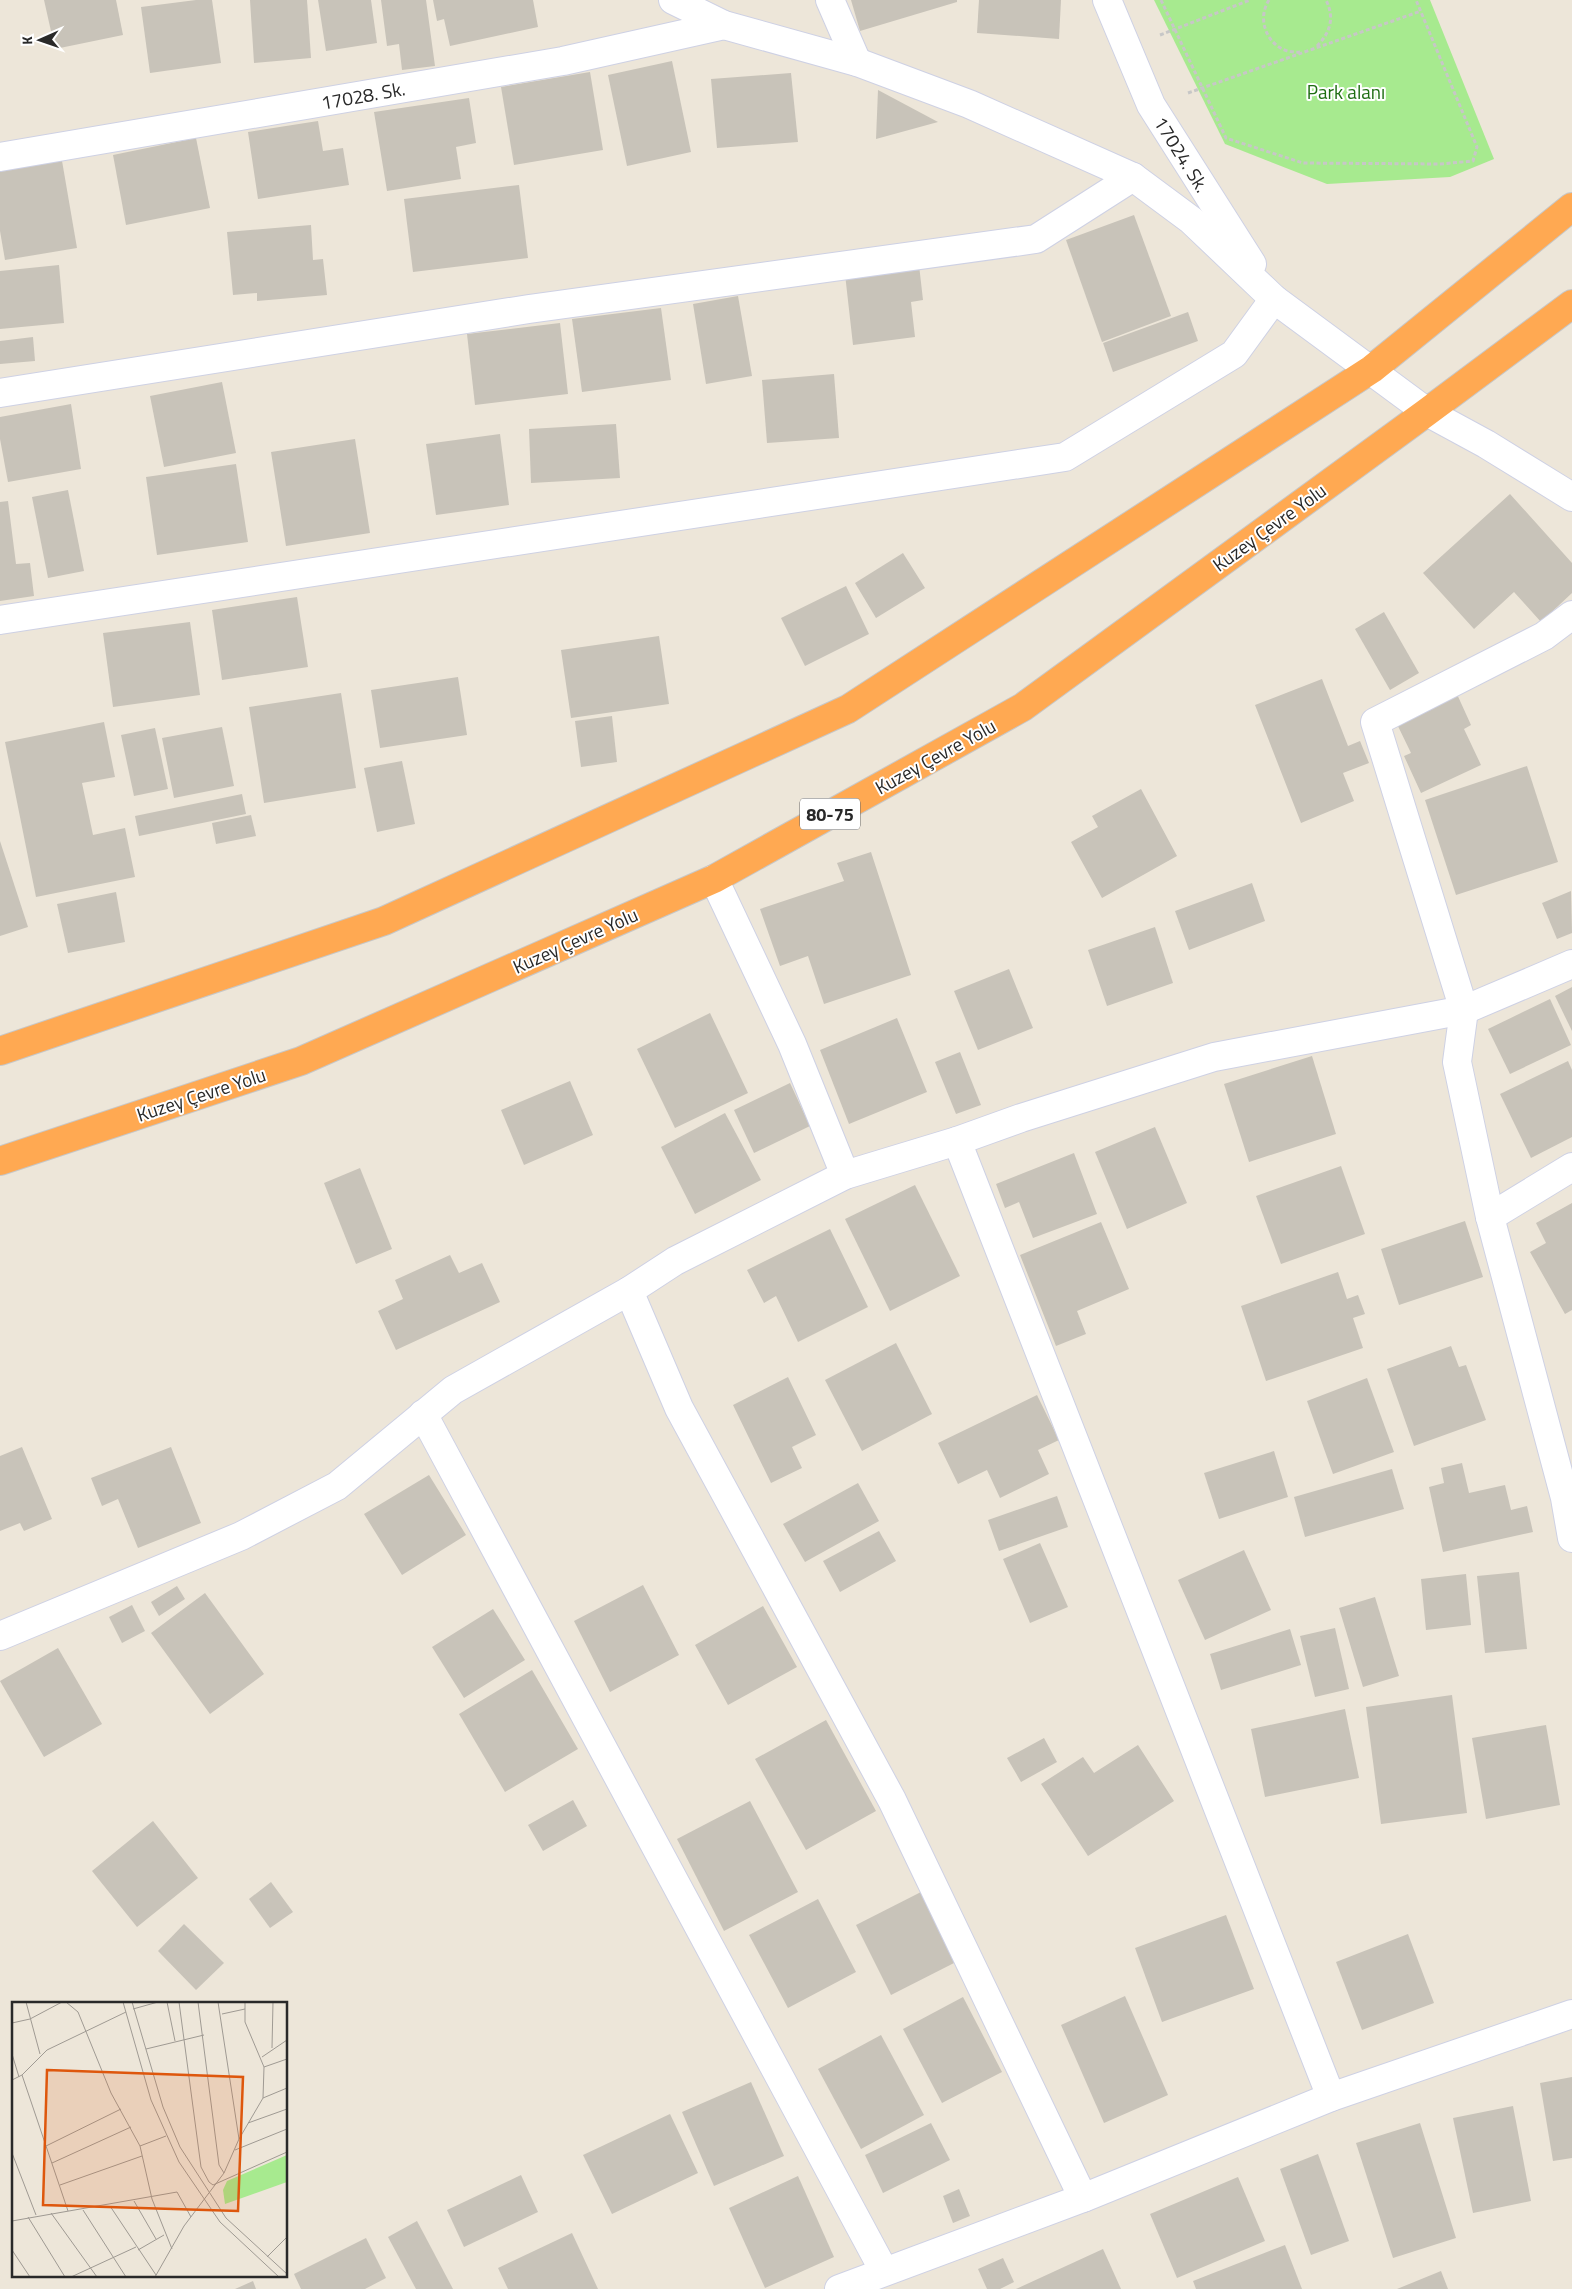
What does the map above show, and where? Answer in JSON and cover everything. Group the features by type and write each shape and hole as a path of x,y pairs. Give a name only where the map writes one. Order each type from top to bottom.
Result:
{"highway":[{"path":"0,1051 384,921 848,709 1372,369 1572,207"},
{"name":"Kuzey Çevre Yolu","path":"0,1161 301,1061 714,879 1023,707 1428,412 1572,304"}],"street":[{"path":"673,0 724,25 857,62 969,104 1133,177 1192,220 1274,299 1372,369 1428,412 1486,444 1572,498"},
{"path":"830,0 857,62"},
{"name":"17024. Sk.","path":"1107,0 1151,105 1274,299"},
{"name":"17028. Sk.","path":"0,156 563,60 724,25"},
{"path":"0,393 529,309 1036,239 1133,177"},
{"path":"0,620 1065,457 1234,354 1274,299"},
{"path":"1572,615 1544,636 1375,722 1464,1010 1457,1062 1490,1217 1568,1496 1572,1538"},
{"path":"714,879 792,1044 845,1175"},
{"path":"0,1636 241,1536 337,1486 453,1390 629,1292 675,1261 845,1175 957,1141 1021,1118 1214,1057 1464,1010 1572,964"},
{"path":"957,1141 1331,2097"},
{"path":"1490,1217 1572,1167"},
{"path":"629,1292 679,1408 892,1800 1083,2198"},
{"path":"423,1414 884,2271"},
{"path":"839,2289 1083,2198 1331,2097 1572,2014"}],"path":[{"path":"1161,0 1226,138 1303,164 1440,164 1473,161 1477,147 1416,0"},
{"path":"1127,47 1250,0"},
{"path":"1269,0 1265,6 1263,18 1265,30 1272,42 1287,51 1306,52 1321,42 1330,26 1331,13 1326,0"},
{"path":"1151,105 1421,11"}],"green space":[{"name":"Park alanı","path":"1154,0 1430,0 1494,159 1450,177 1327,184 1225,144"}],"building":[{"path":"44,0 116,0 123,35 55,49"},
{"path":"196,0 212,0 221,63 150,73 141,7"},
{"path":"250,0 307,0 311,58 254,63"},
{"path":"318,0 371,0 377,43 326,51"},
{"path":"381,0 426,0 435,66 402,70 399,44 387,46"},
{"path":"433,0 533,0 538,27 450,46 444,19 437,21"},
{"path":"851,0 957,0 957,2 860,31"},
{"path":"979,0 1061,0 1059,39 977,33"},
{"path":"672,61 691,152 627,166 608,75"},
{"path":"590,72 603,150 514,165 501,87"},
{"path":"791,73 798,142 717,148 711,79"},
{"path":"878,90 938,122 876,139"},
{"path":"469,98 476,143 456,147 461,179 387,191 374,112"},
{"path":"318,121 323,151 343,148 349,185 258,199 248,132"},
{"path":"196,138 210,208 126,225 113,155"},
{"path":"61,155 77,248 5,260 0,231 0,166"},
{"path":"519,185 528,258 413,272 404,199"},
{"path":"1134,215 1171,316 1102,342 1066,240"},
{"path":"311,225 313,260 323,259 327,295 257,301 257,293 233,295 227,232"},
{"path":"59,265 64,323 0,329 0,271"},
{"path":"919,265 923,300 911,302 915,337 853,345 845,274"},
{"path":"738,296 752,376 706,384 693,304"},
{"path":"661,308 671,380 582,392 572,319"},
{"path":"1188,312 1198,341 1113,372 1103,343"},
{"path":"560,323 568,394 475,405 467,334"},
{"path":"33,337 35,361 0,364 0,341"},
{"path":"834,374 839,438 767,443 762,380"},
{"path":"222,382 236,453 164,467 150,396"},
{"path":"71,404 81,469 8,482 0,439 0,417"},
{"path":"616,424 620,478 531,483 529,429"},
{"path":"500,434 509,505 436,515 426,444"},
{"path":"355,439 370,533 286,546 271,452"},
{"path":"236,464 248,542 157,555 146,477"},
{"path":"68,490 84,571 48,578 32,497"},
{"path":"1510,494 1572,563 1572,593 1541,622 1514,592 1474,629 1423,573"},
{"path":"8,501 16,564 30,563 34,596 0,601 0,502"},
{"path":"903,553 925,588 876,618 855,583"},
{"path":"846,586 869,634 805,666 781,618"},
{"path":"297,597 308,667 222,680 212,610"},
{"path":"1384,612 1419,673 1390,690 1355,629"},
{"path":"190,622 200,695 113,707 103,633"},
{"path":"659,636 669,704 571,718 561,650"},
{"path":"458,677 467,735 380,748 371,690"},
{"path":"1322,679 1348,746 1360,741 1369,763 1343,773 1354,801 1301,823 1255,705"},
{"path":"1456,692 1471,725 1464,729 1481,765 1421,793 1404,756 1411,753 1395,720"},
{"path":"341,693 356,788 264,803 249,707"},
{"path":"612,716 617,762 581,767 575,721"},
{"path":"104,722 115,777 82,783 93,835 125,828 135,877 36,897 5,742"},
{"path":"222,727 234,786 174,798 162,738"},
{"path":"155,728 168,789 134,796 121,735"},
{"path":"402,761 415,824 377,832 364,768"},
{"path":"1527,766 1558,862 1456,895 1425,800"},
{"path":"1141,789 1177,856 1102,898 1071,842 1098,827 1092,816"},
{"path":"242,794 246,814 139,836 135,816"},
{"path":"251,815 256,836 216,844 212,823"},
{"path":"0,841 28,927 0,936"},
{"path":"871,852 911,975 824,1004 808,956 780,966 760,909 844,881 837,863"},
{"path":"1252,883 1265,921 1189,950 1175,911"},
{"path":"1571,891 1572,933 1557,939 1542,903"},
{"path":"116,892 125,942 68,953 57,904"},
{"path":"1155,927 1173,983 1107,1006 1088,950"},
{"path":"1009,969 1033,1028 978,1050 954,991"},
{"path":"1572,987 1572,1031 1555,996"},
{"path":"1550,999 1571,1045 1510,1074 1488,1029"},
{"path":"710,1013 748,1093 675,1128 637,1049"},
{"path":"897,1018 927,1092 849,1124 820,1050"},
{"path":"960,1052 981,1105 956,1114 935,1062"},
{"path":"1312,1056 1336,1134 1249,1162 1224,1084"},
{"path":"1568,1061 1572,1070 1572,1137 1531,1158 1500,1094"},
{"path":"570,1081 593,1135 524,1165 501,1110"},
{"path":"790,1083 810,1126 754,1153 734,1110"},
{"path":"725,1113 761,1180 695,1214 661,1147"},
{"path":"1155,1127 1187,1203 1127,1229 1095,1152"},
{"path":"1074,1153 1097,1214 1033,1238 1019,1202 1005,1208 996,1184"},
{"path":"1341,1166 1365,1234 1281,1264 1256,1196"},
{"path":"360,1168 392,1249 356,1264 324,1183"},
{"path":"915,1185 960,1276 890,1311 845,1219"},
{"path":"1572,1203 1572,1310 1565,1314 1530,1252 1546,1243 1536,1223"},
{"path":"1465,1221 1483,1277 1399,1305 1381,1249"},
{"path":"1101,1222 1129,1289 1077,1311 1086,1334 1056,1346 1020,1255"},
{"path":"830,1229 868,1307 798,1342 776,1296 764,1303 747,1270"},
{"path":"450,1255 459,1273 482,1263 500,1302 396,1350 378,1311 403,1299 395,1280"},
{"path":"1338,1272 1347,1299 1358,1295 1365,1314 1353,1318 1363,1348 1266,1381 1241,1306"},
{"path":"896,1343 932,1414 862,1451 825,1380"},
{"path":"1451,1346 1459,1367 1466,1365 1486,1420 1414,1446 1387,1369"},
{"path":"788,1377 816,1435 792,1447 802,1468 771,1483 733,1405"},
{"path":"1367,1378 1394,1452 1333,1474 1307,1401"},
{"path":"1037,1395 1059,1440 1038,1450 1049,1474 1000,1498 987,1470 958,1484 938,1443"},
{"path":"22,1447 52,1519 24,1531 20,1523 0,1531 0,1456"},
{"path":"171,1447 201,1523 138,1548 118,1499 102,1506 91,1478"},
{"path":"1274,1451 1288,1497 1219,1519 1204,1473"},
{"path":"1462,1463 1469,1493 1505,1485 1511,1510 1527,1506 1533,1532 1443,1552 1429,1487 1444,1483 1441,1468"},
{"path":"1392,1469 1404,1509 1305,1537 1294,1497"},
{"path":"429,1475 466,1535 402,1575 364,1514"},
{"path":"858,1483 879,1521 805,1562 783,1524"},
{"path":"1057,1496 1068,1527 999,1551 988,1520"},
{"path":"879,1531 896,1561 840,1592 823,1561"},
{"path":"1040,1543 1068,1607 1030,1623 1003,1559"},
{"path":"1244,1550 1271,1610 1205,1640 1178,1580"},
{"path":"1519,1572 1527,1649 1485,1653 1477,1576"},
{"path":"1466,1574 1471,1625 1426,1630 1421,1579"},
{"path":"643,1585 679,1655 610,1692 574,1621"},
{"path":"177,1586 185,1599 159,1616 151,1602"},
{"path":"205,1593 264,1674 210,1714 151,1633"},
{"path":"1375,1597 1399,1676 1363,1687 1339,1608"},
{"path":"132,1605 145,1631 122,1643 109,1617"},
{"path":"763,1606 797,1667 728,1705 695,1645"},
{"path":"493,1609 525,1660 464,1698 432,1647"},
{"path":"1335,1628 1349,1689 1315,1697 1300,1636"},
{"path":"1290,1629 1301,1665 1221,1690 1210,1654"},
{"path":"58,1648 102,1724 44,1757 0,1681"},
{"path":"532,1670 578,1749 505,1792 459,1714"},
{"path":"1452,1695 1467,1813 1381,1824 1366,1707"},
{"path":"1345,1709 1359,1778 1265,1797 1251,1729"},
{"path":"826,1720 876,1811 806,1850 755,1759"},
{"path":"1546,1725 1560,1805 1486,1819 1472,1738"},
{"path":"1044,1738 1057,1762 1021,1782 1007,1758"},
{"path":"1138,1745 1174,1801 1088,1856 1041,1784 1083,1757 1094,1773"},
{"path":"573,1800 587,1826 543,1851 528,1825"},
{"path":"750,1801 798,1892 724,1931 677,1839"},
{"path":"153,1821 198,1878 137,1927 92,1871"},
{"path":"271,1882 293,1912 270,1928 249,1899"},
{"path":"921,1892 956,1962 891,1995 856,1925"},
{"path":"818,1899 856,1972 788,2008 749,1935"},
{"path":"1226,1915 1254,1989 1162,2022 1135,1948"},
{"path":"184,1924 224,1963 196,1990 158,1951"},
{"path":"1408,1934 1434,2003 1362,2030 1336,1962"},
{"path":"1125,1996 1168,2095 1104,2123 1061,2025"},
{"path":"963,1997 1002,2072 942,2103 903,2029"},
{"path":"881,2035 924,2115 861,2149 818,2069"},
{"path":"1572,2077 1572,2158 1553,2161 1540,2083"},
{"path":"751,2082 784,2156 714,2186 682,2112"},
{"path":"1513,2106 1531,2201 1473,2213 1453,2118"},
{"path":"670,2114 698,2173 612,2214 583,2155"},
{"path":"931,2123 950,2160 883,2193 865,2155"},
{"path":"1420,2123 1456,2238 1393,2258 1356,2143"},
{"path":"1318,2154 1349,2241 1311,2255 1280,2169"},
{"path":"521,2175 538,2212 464,2247 447,2210"},
{"path":"798,2176 834,2257 765,2288 729,2208"},
{"path":"1238,2177 1265,2241 1177,2278 1150,2214"},
{"path":"959,2189 970,2216 953,2223 943,2196"},
{"path":"417,2221 453,2289 416,2289 388,2237"},
{"path":"572,2233 598,2289 508,2289 498,2268"},
{"path":"366,2238 386,2278 365,2289 301,2289 294,2274"},
{"path":"1285,2245 1302,2289 1196,2289 1193,2281"},
{"path":"1103,2249 1121,2289 1016,2289"},
{"path":"1003,2258 1014,2282 1000,2289 987,2289 978,2269"},
{"path":"1441,2271 1448,2289 1397,2289"},
{"path":"253,2281 256,2289 235,2289"}]}
